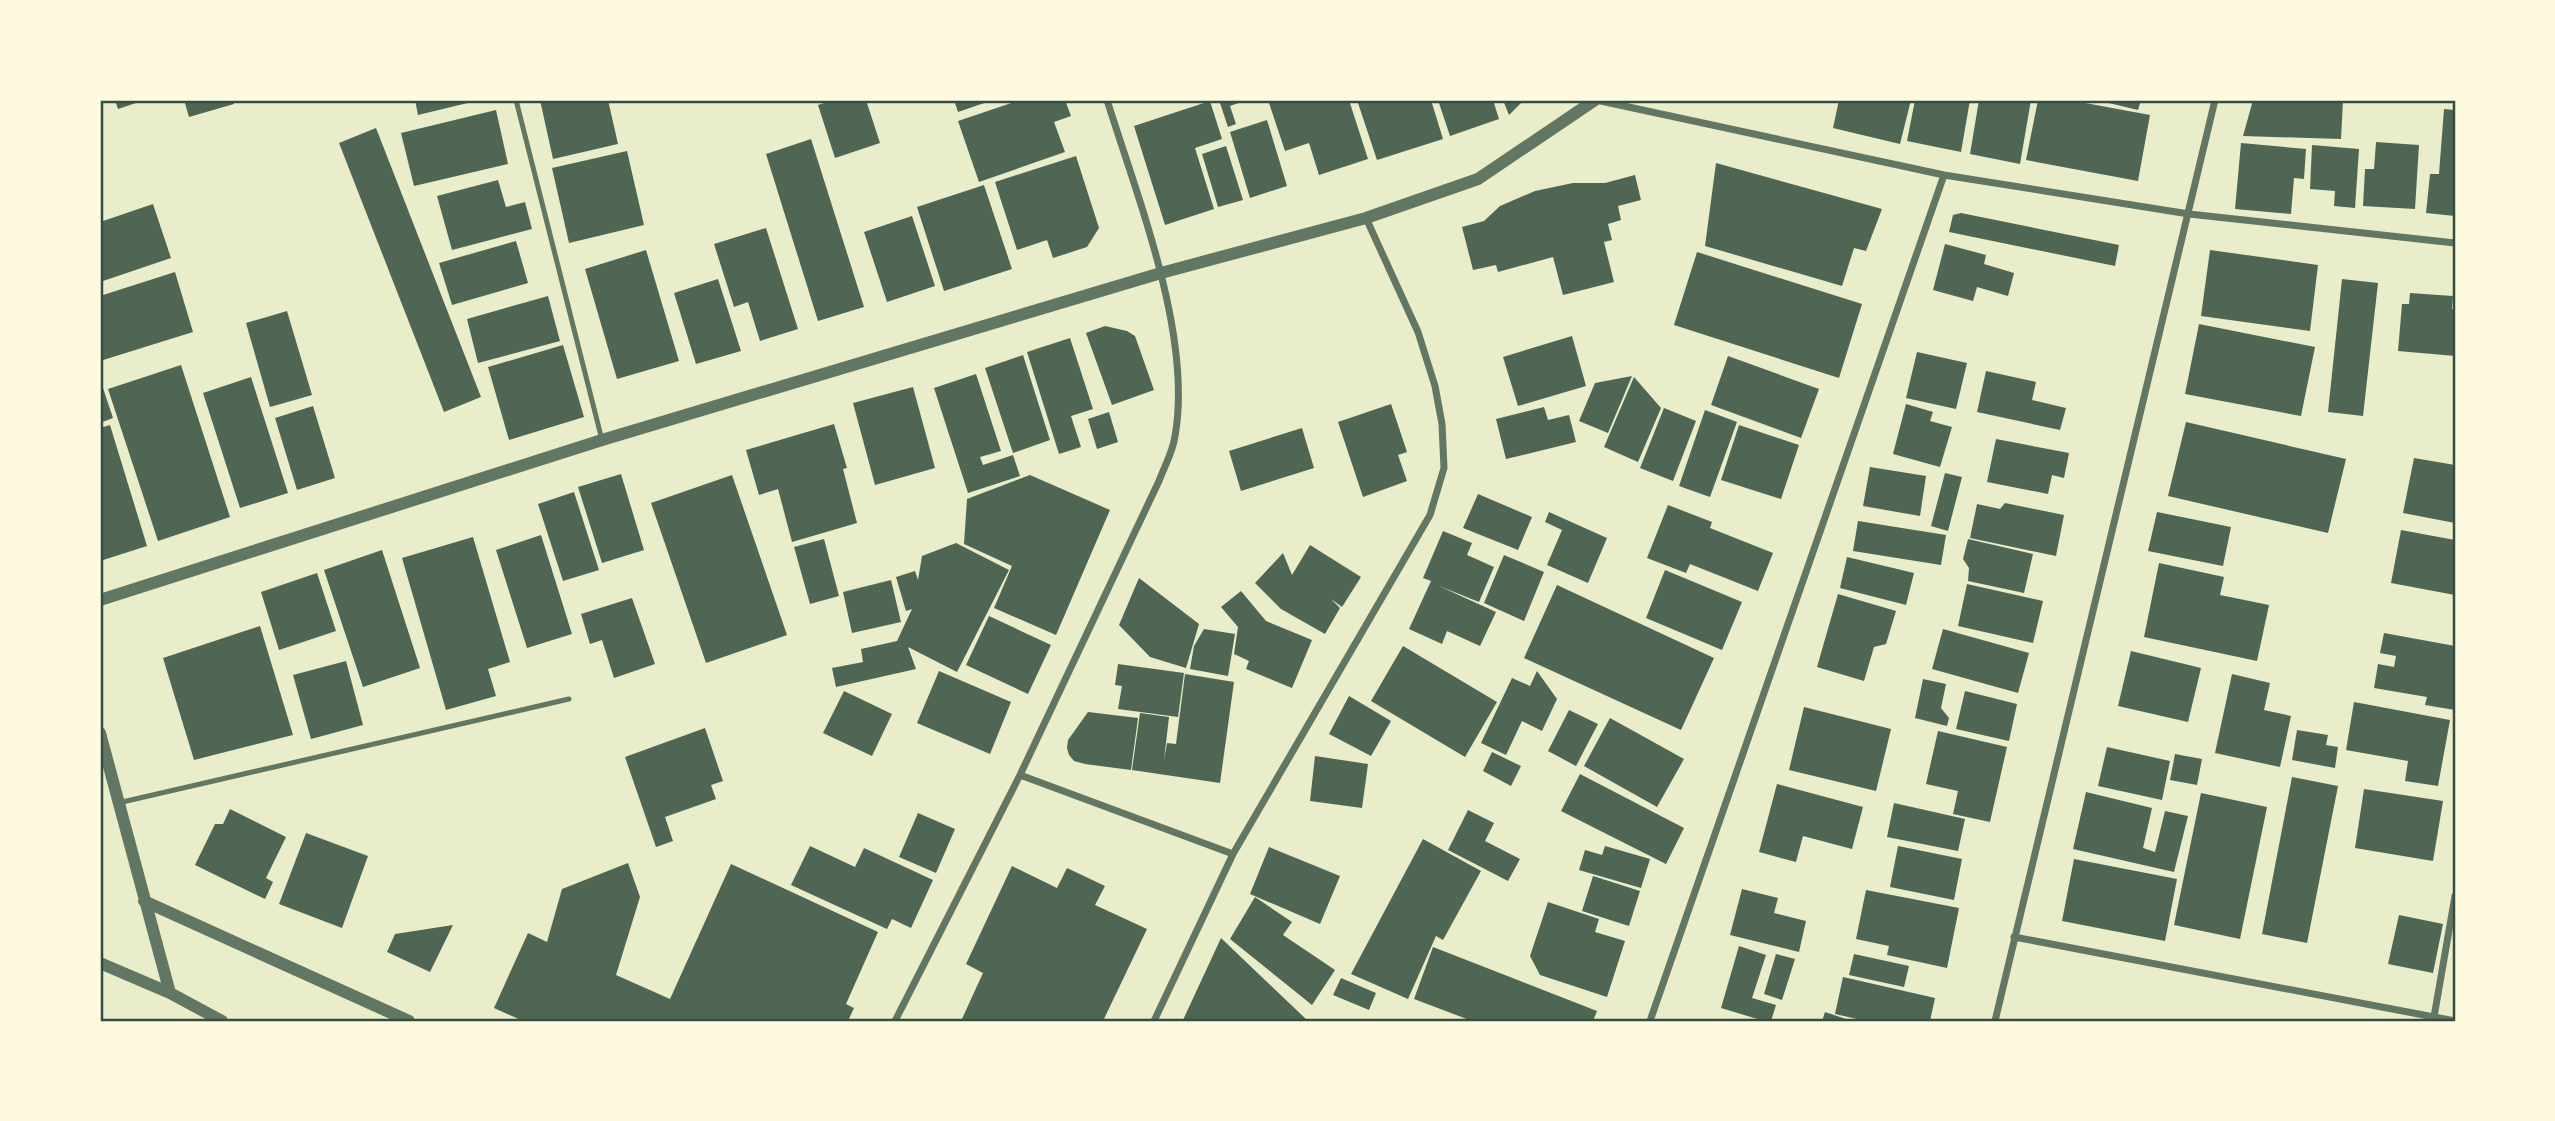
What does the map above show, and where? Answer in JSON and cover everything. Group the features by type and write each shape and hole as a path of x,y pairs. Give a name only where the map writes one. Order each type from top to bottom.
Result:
{"street":[{"path":"895,1021 1020,775 1159,481 1175,439 1179,406 1177,360 1160,273 1107,100"},
{"path":"100,600 602,440 1160,273 1366,218 1478,179 1595,100 1944,174 2189,214 2455,243"},
{"path":"1995,1021 2215,100"},
{"path":"1650,1021 1944,174"},
{"path":"1154,1021 1233,854 1430,514 1444,468 1440,412 1435,386 1418,332 1366,218"},
{"path":"100,733 170,993"},
{"path":"1020,775 1233,854"},
{"path":"2434,1017 2455,895"},
{"path":"144,901 409,1021"},
{"path":"2014,937 2455,1021"},
{"path":"100,963 170,993 222,1021"}],"lane":[{"path":"516,100 602,440"},
{"path":"118,803 569,699"}],"building":[{"path":"115,100 145,100 118,109"},
{"path":"184,100 233,100 234,104 189,117"},
{"path":"415,100 476,100 476,101 418,115"},
{"path":"540,100 608,100 618,144 553,159"},
{"path":"833,100 866,100 880,143 835,158 818,105"},
{"path":"954,100 993,100 958,112"},
{"path":"1020,100 1065,100 1071,116 1054,122 1065,152 979,182 958,121"},
{"path":"1219,100 1247,100 1230,106 1236,124 1228,127"},
{"path":"1268,100 1349,100 1368,159 1319,175 1309,143 1285,151"},
{"path":"1357,100 1431,100 1443,139 1377,160"},
{"path":"1438,100 1493,100 1499,119 1450,136"},
{"path":"1503,100 1524,100 1509,115"},
{"path":"1839,100 1911,100 1900,144 1833,128"},
{"path":"1915,100 1970,100 1961,152 1907,141"},
{"path":"1979,100 2031,100 2020,164 1970,154"},
{"path":"2038,100 2069,100 2150,115 2138,181 2026,160"},
{"path":"2096,100 2141,100 2138,110"},
{"path":"2253,100 2343,100 2341,139 2243,136"},
{"path":"1210,101 1222,139 1195,148 1214,209 1165,225 1134,126"},
{"path":"2444,109 2455,110 2455,216 2426,213 2430,174 2439,174"},
{"path":"496,110 508,164 414,186 401,133"},
{"path":"1267,120 1287,186 1250,198 1230,132"},
{"path":"376,128 481,397 444,412 339,143"},
{"path":"811,139 864,307 818,321 766,154"},
{"path":"2376,142 2419,145 2415,209 2363,206 2365,169 2374,169"},
{"path":"2241,143 2306,149 2304,179 2294,178 2291,214 2235,209"},
{"path":"2312,145 2359,149 2355,208 2334,206 2335,191 2310,189"},
{"path":"1226,146 1243,200 1218,207 1202,154"},
{"path":"627,151 644,225 569,243 552,168"},
{"path":"1076,156 1099,228 1087,247 1053,258 1047,240 1017,250 995,182"},
{"path":"1716,163 1882,209 1866,251 1854,248 1842,286 1705,246"},
{"path":"1635,175 1641,200 1618,206 1621,220 1608,224 1612,240 1604,242 1614,282 1563,295 1553,257 1498,272 1496,265 1473,270 1462,227 1484,221 1500,206 1535,191 1573,183 1605,183"},
{"path":"498,180 506,207 525,202 532,229 452,250 437,196"},
{"path":"984,185 1012,269 944,291 917,207"},
{"path":"153,204 171,258 100,282 100,222"},
{"path":"1961,213 2119,245 2115,266 1949,232 1953,215"},
{"path":"912,216 935,286 887,302 864,232"},
{"path":"766,228 798,329 760,341 748,302 734,307 714,244"},
{"path":"516,241 528,283 452,305 439,263"},
{"path":"1945,244 1986,255 1984,264 2014,273 2008,296 1977,287 1973,301 1933,290"},
{"path":"646,250 679,361 617,379 585,269"},
{"path":"2210,250 2318,265 2310,331 2201,316"},
{"path":"1697,252 1862,304 1839,378 1674,325"},
{"path":"175,272 193,332 100,361 100,296"},
{"path":"718,279 741,351 696,364 674,293"},
{"path":"2342,279 2378,283 2363,416 2328,412"},
{"path":"2410,293 2453,296 2455,356 2398,351 2402,304 2409,304"},
{"path":"548,296 560,341 478,363 467,319"},
{"path":"287,311 312,395 270,407 246,323"},
{"path":"2199,324 2315,347 2301,416 2185,394"},
{"path":"1105,326 1127,331 1135,336 1154,390 1112,405 1086,333"},
{"path":"1572,336 1586,386 1518,406 1503,357"},
{"path":"1070,338 1093,409 1071,416 1081,447 1059,454 1027,352"},
{"path":"563,345 584,417 509,440 488,367"},
{"path":"1917,352 1967,363 1956,409 1906,398"},
{"path":"1023,355 1050,440 1013,453 985,368"},
{"path":"1728,356 1819,389 1801,438 1711,405"},
{"path":"181,365 230,517 158,541 108,389"},
{"path":"1986,371 2036,382 2032,400 2066,408 2060,430 1977,412"},
{"path":"976,374 1001,451 980,457 983,465 1013,455 1020,476 968,493 934,388"},
{"path":"1632,376 1608,433 1579,421 1595,383"},
{"path":"251,377 288,493 240,508 203,393"},
{"path":"1634,377 1661,408 1638,462 1604,447"},
{"path":"100,379 113,418 100,423"},
{"path":"913,387 935,468 875,485 853,403"},
{"path":"1391,404 1407,452 1398,455 1407,481 1363,497 1338,422"},
{"path":"1906,404 1933,412 1930,421 1952,427 1940,467 1893,454"},
{"path":"313,406 335,478 297,490 275,418"},
{"path":"1544,407 1548,420 1569,415 1576,442 1506,459 1496,419"},
{"path":"1664,408 1696,421 1673,481 1640,468"},
{"path":"1705,410 1737,422 1710,497 1679,486"},
{"path":"1109,412 1118,442 1097,449 1088,419"},
{"path":"2186,422 2346,459 2328,533 2168,496"},
{"path":"834,424 847,468 843,469 857,523 792,542 778,489 759,495 746,450"},
{"path":"110,425 147,546 100,561 100,428"},
{"path":"1739,425 1799,445 1781,499 1721,480"},
{"path":"1302,428 1314,468 1241,491 1229,451"},
{"path":"1996,439 2069,453 2064,478 2052,475 2048,494 1987,482"},
{"path":"2414,458 2455,465 2455,523 2403,513"},
{"path":"1870,467 1926,476 1920,516 1863,506"},
{"path":"1945,473 1962,477 1948,531 1931,526"},
{"path":"621,474 644,550 602,563 578,487"},
{"path":"732,475 787,635 706,663 651,503"},
{"path":"1030,475 1110,510 1056,635 994,608 1012,566 964,544 967,499"},
{"path":"574,492 599,570 563,581 538,504"},
{"path":"1478,494 1532,517 1518,550 1463,528"},
{"path":"2005,503 2064,515 2056,556 1970,538 1977,504 2000,509"},
{"path":"1668,505 1712,522 1710,528 1773,553 1758,591 1690,564 1686,573 1647,558"},
{"path":"1549,512 1607,538 1588,583 1547,565 1562,530 1545,522"},
{"path":"2157,512 2231,527 2223,566 2148,551"},
{"path":"1858,521 1946,535 1941,565 1853,551"},
{"path":"2401,530 2455,540 2455,595 2391,583"},
{"path":"1443,531 1472,543 1467,555 1494,567 1479,602 1439,586 1496,612 1480,646 1447,631 1442,644 1409,629 1431,581 1423,578"},
{"path":"541,535 572,634 527,648 496,550"},
{"path":"473,537 510,662 488,669 496,696 446,710 402,558"},
{"path":"824,539 839,596 810,604 794,547"},
{"path":"1968,539 2033,554 2024,593 1968,581 1969,568 1963,559"},
{"path":"956,543 1009,570 957,672 908,647 916,669 836,687 832,668 863,662 861,649 897,641 912,609 906,611 896,577 915,571 918,580 922,556"},
{"path":"1310,545 1361,577 1342,607 1331,599 1340,608 1325,634 1281,609 1255,583 1283,553 1292,575"},
{"path":"382,550 420,668 363,687 324,570"},
{"path":"1504,555 1544,572 1524,621 1484,603"},
{"path":"1847,557 1914,573 1906,605 1840,588"},
{"path":"2159,563 2224,577 2220,595 2269,605 2257,661 2144,637"},
{"path":"1665,570 1742,602 1722,650 1646,618"},
{"path":"317,573 336,631 279,650 261,592"},
{"path":"1139,578 1199,624 1186,668 1150,657 1119,625"},
{"path":"891,580 901,622 852,633 843,592"},
{"path":"1967,584 2043,601 2033,643 1958,626"},
{"path":"1557,585 1714,658 1681,730 1524,658"},
{"path":"1241,591 1266,621 1312,640 1292,688 1246,669 1249,661 1234,654 1238,627 1221,607"},
{"path":"1838,594 1896,611 1886,644 1874,647 1864,681 1817,667"},
{"path":"632,598 655,664 614,678 602,640 590,644 581,614"},
{"path":"989,616 1051,645 1028,694 966,665"},
{"path":"260,626 293,735 194,760 163,658"},
{"path":"1204,629 1235,634 1228,676 1190,669 1194,646"},
{"path":"1943,629 2029,653 2018,693 1932,669"},
{"path":"2384,633 2455,646 2455,710 2425,705 2427,697 2374,688 2378,664 2394,667 2396,656 2380,653"},
{"path":"1403,646 1497,702 1465,757 1371,701"},
{"path":"2131,651 2201,668 2188,722 2118,706"},
{"path":"346,661 363,725 311,739 293,675"},
{"path":"1118,664 1184,673 1178,717 1118,709 1122,686 1115,685"},
{"path":"939,671 1011,702 990,754 917,723"},
{"path":"1537,671 1557,699 1542,731 1522,721 1506,755 1481,743 1512,678 1530,686"},
{"path":"1185,674 1234,682 1220,783 1132,770 1140,713 1169,717 1164,760 1167,743 1176,744"},
{"path":"2232,674 2270,683 2264,710 2291,716 2280,767 2215,753"},
{"path":"1923,679 1946,684 1941,708 1949,718 1947,726 1915,718"},
{"path":"844,691 892,714 872,756 823,733"},
{"path":"1965,691 2017,704 2009,741 1956,729"},
{"path":"1349,696 1391,721 1371,756 1329,734"},
{"path":"2354,702 2450,720 2438,786 2405,781 2408,761 2346,750"},
{"path":"1804,707 1891,729 1876,791 1789,770"},
{"path":"1569,710 1598,724 1576,766 1548,751"},
{"path":"1088,712 1138,718 1131,770 1085,764 1074,761 1069,755 1068,740"},
{"path":"1610,718 1684,759 1657,807 1584,766"},
{"path":"705,728 723,781 711,785 716,799 665,817 673,841 656,847 625,757"},
{"path":"2297,730 2328,735 2326,745 2338,747 2335,768 2292,760"},
{"path":"1938,731 2007,747 1990,822 1953,814 1958,791 1926,784"},
{"path":"2107,747 2170,761 2162,800 2098,786"},
{"path":"1492,752 1521,766 1511,786 1483,771"},
{"path":"2175,754 2202,759 2197,785 2170,780"},
{"path":"1315,756 1368,764 1362,808 1310,801"},
{"path":"1580,774 1684,828 1666,864 1561,811"},
{"path":"2292,777 2338,786 2307,943 2262,934"},
{"path":"1777,784 1863,807 1852,849 1803,836 1796,862 1759,852"},
{"path":"2364,789 2443,801 2433,861 2355,848"},
{"path":"2086,792 2152,808 2143,848 2155,852 2165,811 2188,816 2174,872 2073,849"},
{"path":"2201,793 2267,807 2240,939 2174,925"},
{"path":"1894,803 1965,819 1958,851 1887,837"},
{"path":"230,809 286,837 266,878 273,882 265,899 195,865 215,824 223,824"},
{"path":"1468,810 1494,823 1485,841 1520,859 1508,881 1448,850"},
{"path":"918,813 955,829 936,873 899,857"},
{"path":"306,833 368,856 342,928 279,904"},
{"path":"1423,839 1481,871 1443,940 1436,936 1408,999 1351,974"},
{"path":"810,846 855,867 864,848 933,880 911,928 892,919 887,929 791,885"},
{"path":"1605,846 1650,859 1641,888 1579,870 1585,850 1602,855"},
{"path":"1898,846 1962,859 1954,900 1890,887"},
{"path":"1269,847 1340,876 1320,924 1250,894"},
{"path":"2074,859 2177,879 2165,941 2062,921"},
{"path":"628,863 640,897 616,975 670,999 731,864 878,932 846,1004 854,1008 848,1021 523,1021 494,1008 528,933 547,942 562,889"},
{"path":"1012,866 1057,888 1067,868 1105,886 1095,905 1147,929 1103,1021 961,1021 983,973 966,964"},
{"path":"1593,876 1640,891 1629,926 1582,911"},
{"path":"1742,889 1778,898 1774,913 1806,921 1799,952 1730,935"},
{"path":"1866,890 1959,908 1947,968 1887,955 1889,946 1856,939"},
{"path":"1255,897 1292,922 1283,935 1335,970 1312,1005 1230,939"},
{"path":"1548,902 1599,919 1595,932 1625,941 1607,997 1540,975 1530,956"},
{"path":"2399,915 2443,924 2433,973 2388,964"},
{"path":"453,925 430,972 387,952 395,934"},
{"path":"1221,938 1308,1021 1183,1020"},
{"path":"1739,946 1766,955 1752,998 1776,1005 1771,1021 1721,1008"},
{"path":"1433,947 1597,1011 1593,1021 1472,1021 1414,999"},
{"path":"1776,954 1795,959 1782,1000 1764,994"},
{"path":"1854,954 1909,966 1904,987 1849,975"},
{"path":"1843,977 1935,998 1930,1021 1866,1021 1835,1014"},
{"path":"1341,978 1376,993 1369,1010 1333,995"},
{"path":"1825,1012 1852,1021 1822,1021"}]}
